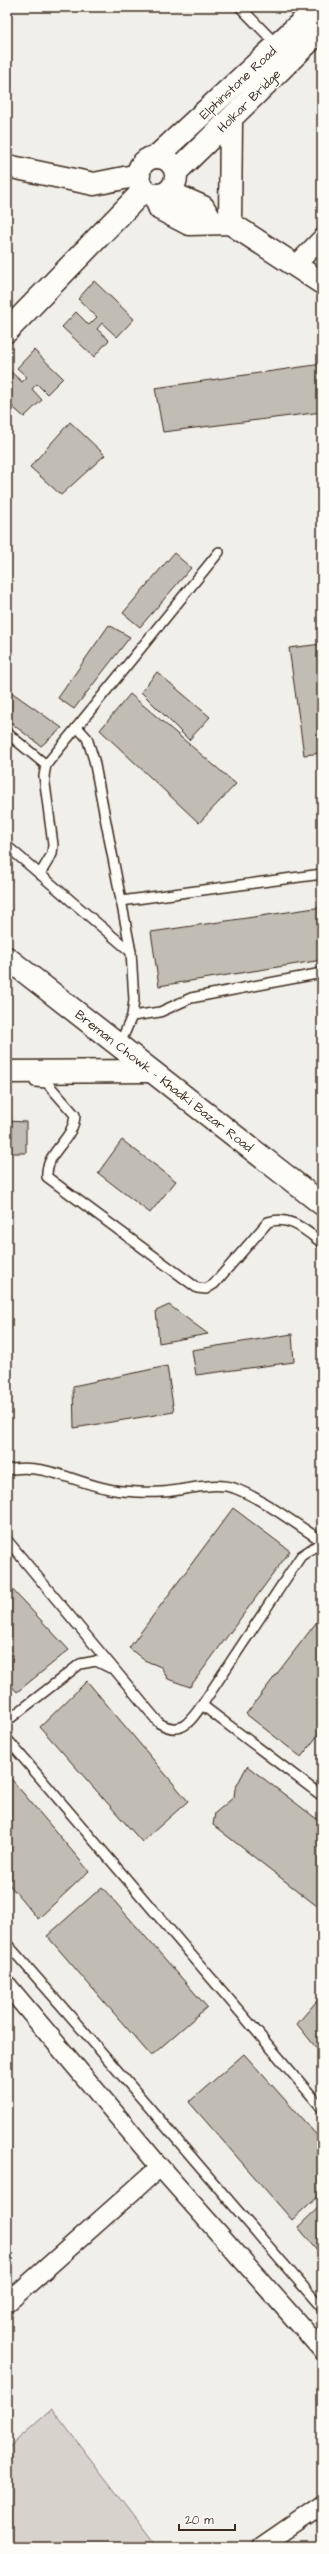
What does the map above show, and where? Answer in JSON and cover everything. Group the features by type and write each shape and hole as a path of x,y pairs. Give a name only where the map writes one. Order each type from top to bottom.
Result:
{"main road":[{"name":"Elphinstone Road","path":"156,185 146,161 156,157 278,46 318,7"},
{"name":"Holkar Bridge","path":"156,185 231,120 322,29"},
{"path":"221,223 231,120"},
{"path":"7,166 94,184 156,185"},
{"path":"156,185 160,209 190,224 221,223 296,265 322,283"},
{"path":"7,331 156,185"},
{"name":"Breman Chowk - Khadki Bazar Road","path":"7,958 322,1204"},
{"path":"7,1072 151,1071"}],"street":[{"path":"296,265 322,238"},
{"path":"7,1985 160,2167 322,2350"},
{"path":"7,2303 160,2167"},
{"path":"261,2547 322,2504"}],"lane":[{"path":"240,7 278,46"},
{"path":"40,874 52,854 53,845 44,776 46,765 219,552"},
{"path":"77,727 86,738 94,760 131,952 134,1000 132,1016 119,1046"},
{"path":"7,733 46,765"},
{"path":"7,846 131,952"},
{"path":"121,901 322,874"},
{"path":"132,1016 160,1012 191,998 322,973"},
{"path":"28,1082 47,1083 75,1115 74,1124 70,1135 51,1157 46,1167 47,1177 197,1288 206,1289 214,1284 259,1230 268,1222 278,1219 290,1221 322,1243"},
{"path":"7,1470 41,1469 82,1483 120,1491 162,1492 196,1487 232,1488 255,1499 322,1541"},
{"path":"7,1540 159,1723 168,1728 178,1729 190,1722 301,1556 316,1546 322,1546"},
{"path":"7,1721 80,1664 96,1661 113,1669"},
{"path":"202,1705 322,1796"},
{"path":"7,1739 322,2108"},
{"path":"7,1944 105,2054 193,2161 322,2308"}],"shaded area":[{"path":"52,2409 158,2547 7,2547 7,2449"}],"building":[{"path":"94,281 134,319 117,337 102,323 97,329 109,340 94,357 62,327 76,312 89,325 97,317 78,299"},
{"path":"34,350 63,378 47,394 37,384 32,389 42,400 24,417 7,402 7,374 10,371 22,382 27,377 17,368"},
{"path":"322,364 322,412 163,432 155,388"},
{"path":"70,422 105,455 61,495 30,467"},
{"path":"174,553 191,568 140,627 123,613"},
{"path":"109,625 130,637 74,709 58,698"},
{"path":"322,644 322,753 304,755 289,648"},
{"path":"157,672 210,717 189,740 141,692"},
{"path":"7,689 62,728 41,746 7,720"},
{"path":"130,694 236,784 199,823 100,730"},
{"path":"322,907 322,960 159,986 151,932"},
{"path":"7,1121 26,1122 26,1153 7,1153"},
{"path":"122,1140 176,1181 150,1213 98,1173"},
{"path":"169,1305 208,1334 159,1343 156,1311"},
{"path":"292,1334 294,1362 196,1375 192,1350"},
{"path":"167,1366 174,1412 74,1428 73,1386"},
{"path":"233,1508 290,1551 190,1687 168,1679 161,1667 144,1660 129,1648"},
{"path":"7,1584 69,1650 17,1692 7,1681"},
{"path":"322,1615 322,1730 301,1757 246,1714"},
{"path":"87,1681 188,1801 142,1842 40,1727"},
{"path":"247,1766 322,1823 322,1910 213,1825 215,1813 234,1797 235,1789"},
{"path":"7,1774 89,1871 38,1919 7,1882"},
{"path":"102,1887 207,2007 151,2056 47,1936"},
{"path":"322,1995 322,2055 297,2024"},
{"path":"244,2054 322,2141 322,2192 292,2220 189,2102"},
{"path":"322,2204 322,2256 298,2227"}]}
